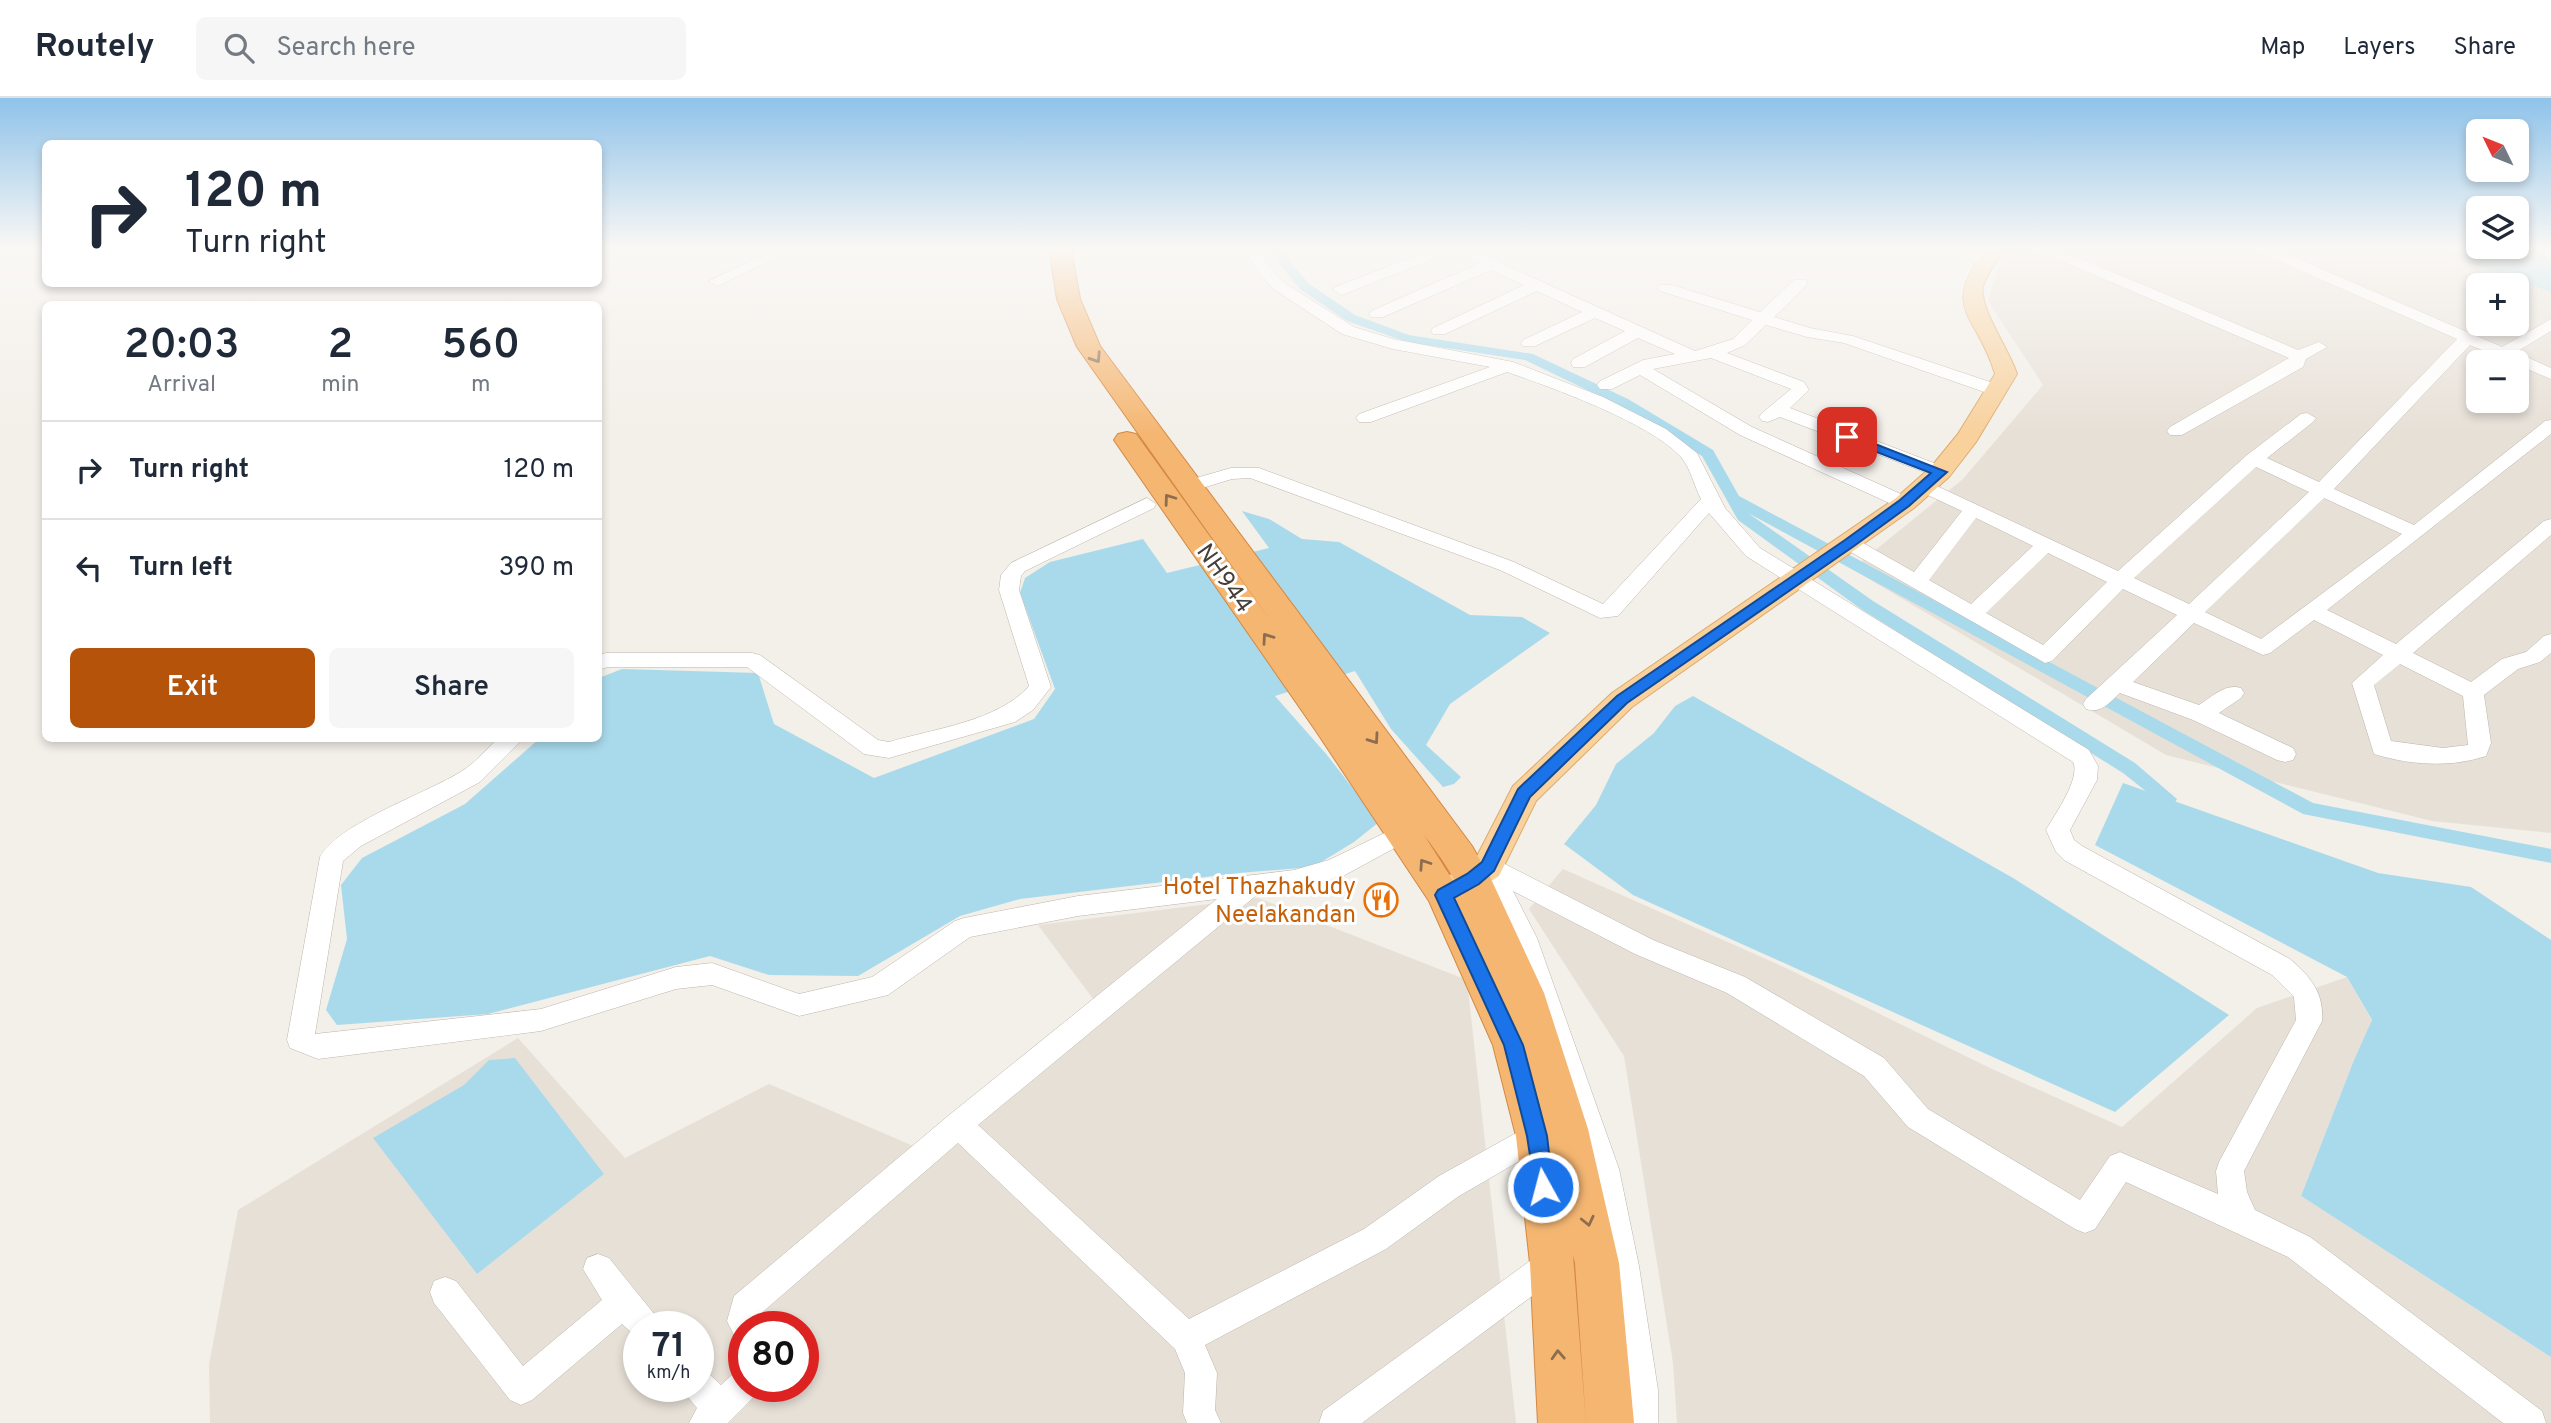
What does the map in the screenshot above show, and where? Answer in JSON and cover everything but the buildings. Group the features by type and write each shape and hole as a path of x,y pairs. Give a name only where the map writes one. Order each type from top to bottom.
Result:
{"highway":[{"name":"NH944","path":"1050,310 1068,354 1221,550 1320,689 1460,856 1537,1136 1552,1263 1562,1423"},
{"name":"NH944","path":"1073,310 1080,330 1105,371 1189,486 1221,550"},
{"name":"NH944","path":"1320,689 1403,833 1468,880 1525,993 1567,1129 1597,1263 1611,1423"}],"main road":[{"path":"1468,880 1524,794 1622,700 1845,546 1905,503 1932,479 1968,437 2006,374 2002,354 1977,318 1975,310"}],"street":[{"path":"1315,310 1354,332 1378,340 1507,366 1542,378 1638,421 1682,447 1699,470 1710,500 1722,519 1752,552 1800,578 2081,756 2087,766 2084,780 2058,830 2064,845 2073,853 2281,967 2300,984 2311,1003 2309,1021 2230,1171 2233,1199 2245,1220"},
{"path":"1377,314 1386,310"},
{"path":"1440,331 1485,310"},
{"path":"1735,310 1847,339 1996,390"},
{"path":"1606,385 1640,368 1712,354 1739,342 1773,310"},
{"path":"2189,310 2298,356 2319,347"},
{"path":"2401,310 2495,350"},
{"path":"1530,343 1597,311 1694,357"},
{"path":"2508,350 2551,324"},
{"path":"1579,363 1640,330"},
{"path":"2094,704 2193,614 2322,490 2467,339"},
{"path":"1712,354 1798,386 1800,390 1778,410 1746,431"},
{"path":"2176,431 2297,363 2298,356"},
{"path":"2529,364 2551,374"},
{"path":"1365,418 1507,366"},
{"path":"1640,368 1746,431 1905,503"},
{"path":"1778,410 1932,479 1973,510 2263,648 2315,612 2551,425"},
{"path":"1845,546 1917,582 2045,656 2121,579 2253,459 2307,418"},
{"path":"2253,459 2416,533"},
{"path":"1189,486 1231,474 1252,472 1507,566 1600,611 1611,611 1710,500"},
{"path":"602,662 752,660 872,748 889,750 1007,716 1025,705 1040,687 1009,590 1012,575 1018,567 1147,504"},
{"path":"1917,582 1973,510"},
{"path":"2473,692 2480,743 2478,750 2448,756 2382,748 2363,683 2551,525"},
{"path":"1973,614 2047,543"},
{"path":"2315,612 2473,692"},
{"path":"2473,692 2510,663 2533,657 2551,641"},
{"path":"2117,684 2201,714 2285,754"},
{"path":"2201,714 2233,693"},
{"path":"509,742 472,776 353,839 332,857 300,1040 318,1047 541,1020 676,978 712,974 799,1005 879,987 964,928 1078,906 1294,880 1336,868 1403,833"},
{"path":"1468,880 1736,985 1874,1067 1918,1118 2085,1219 2120,1165 2299,1247 2530,1423"},
{"path":"1468,880 1524,938 1605,1169 1624,1266 1640,1377 1642,1423"},
{"path":"744,1311 745,1307 958,1125 1252,885"},
{"path":"958,1125 1186,1338 1201,1373 1198,1420"},
{"path":"1186,1338 1375,1238 1449,1186 1537,1136"},
{"path":"1335,1423 1552,1263"},
{"path":"598,1269 630,1311"},
{"path":"445,1292 521,1389 623,1303"},
{"path":"713,1416 728,1401"}],"shaded area":[{"path":"1994,310 2466,310 2466,336 2529,336 2529,310 2551,310 2551,833 2432,821 2166,755 1852,569 1963,479 2043,385"},
{"path":"1563,869 1786,968 1990,1068 2122,1127 2257,1008 2347,977 2372,1021 2301,1196 2551,1357 2551,1423 1677,1423 1673,1363 1624,1056 1529,909"},
{"path":"1258,898 1467,980 1516,1423 210,1423 209,1365 238,1210 518,1038 625,1158 769,1084 932,1154 1105,1015 1038,925"}],"water":[{"path":"1242,511 1269,519 1302,539 1339,542 1470,615 1522,617 1550,633 1450,704 1426,745 1461,777 1454,784 1443,787 1391,729 1355,671 1275,696 1327,755 1379,822 1354,842 1313,867 1020,899 960,916 858,976 769,975 710,956 488,1014 337,1025 326,1010 347,939 341,885 362,858 465,804 536,742 602,742 602,677 622,669 758,673 774,724 874,778 1034,719 1055,689 1020,593 1025,578 1050,562 1143,539 1167,573 1269,548"},
{"path":"1693,696 2013,878 2229,1015 2115,1112 1633,895 1564,844 1596,805 1616,764 1654,733 1675,706"},
{"path":"2123,783 2378,873 2471,887 2551,940 2551,1357 2301,1196 2372,1020 2347,977 2095,845"},
{"path":"515,1058 604,1174 477,1274 373,1138 464,1085 489,1060"}],"waterway":[{"path":"1339,310 1351,318 1407,338 1528,357 1623,402 1708,453 1743,517 1867,605 2129,768 2168,799"},
{"path":"1736,500 2309,809 2551,856"}],"place":[{"name":"Hotel Thazhakudy Neelakandan","path":"1381,900"}],"route":[{"path":"1543,1187 1537,1136 1513,1045 1444,895 1488,867 1524,794 1622,700 1905,503 1940,472 1847,437"}]}
